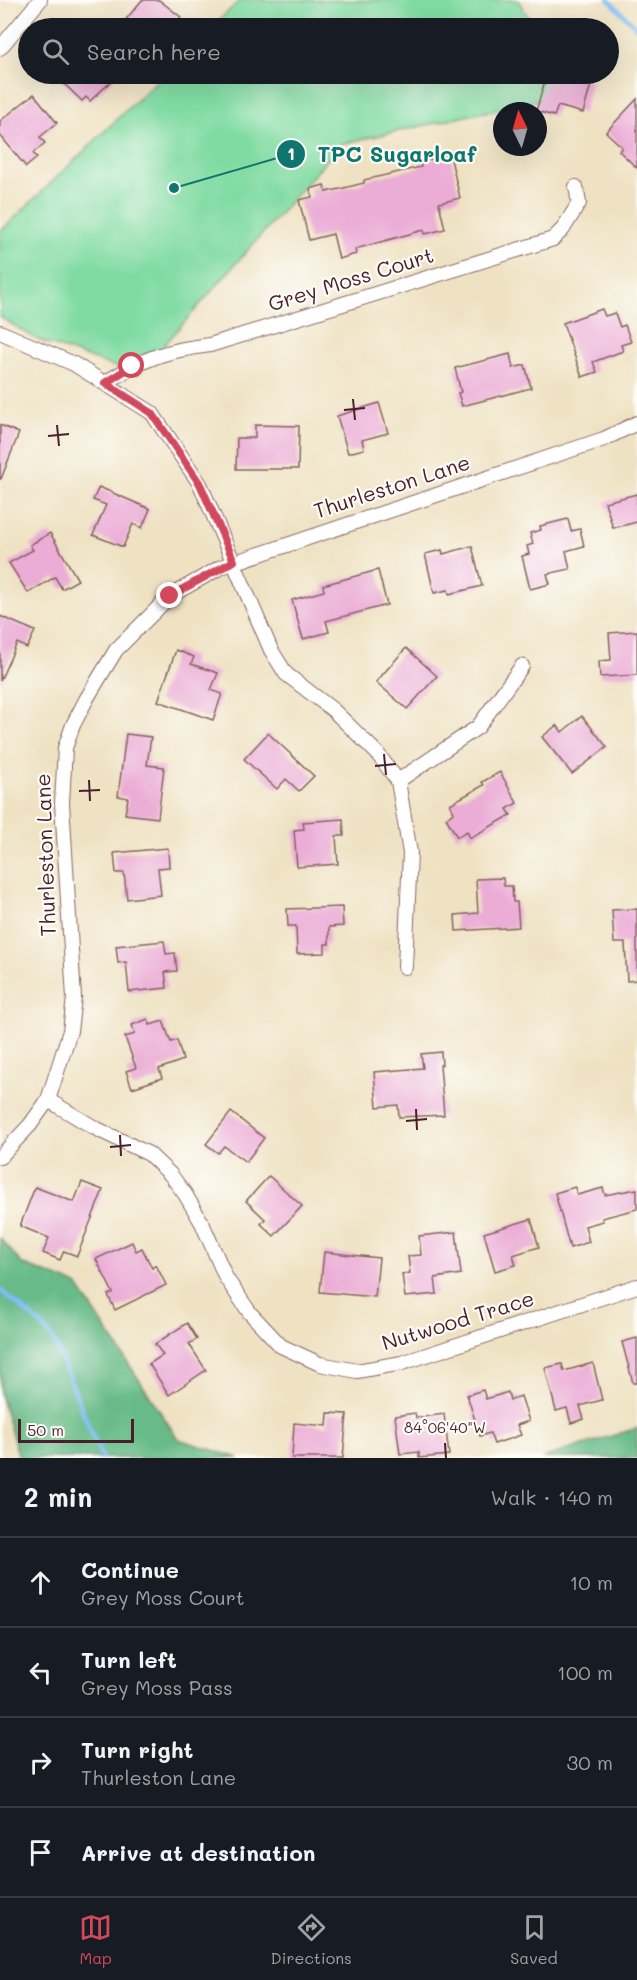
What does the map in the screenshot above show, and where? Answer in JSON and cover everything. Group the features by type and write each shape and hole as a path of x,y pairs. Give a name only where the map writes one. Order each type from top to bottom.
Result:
{"street":[{"path":"25,18 40,0"},
{"path":"0,48 18,26"},
{"name":"Grey Moss Court","path":"105,383 132,366 156,355 221,341 553,239 563,229 579,203 576,187"},
{"path":"0,332 75,364 152,413 200,484 271,650 286,674 340,717 377,753 398,781 410,853 405,967"},
{"name":"Thurleston Lane","path":"0,1157 30,1125 48,1100 70,1031 74,998 62,803 65,748 73,725 87,698 116,650 170,596 234,561 604,439 637,423"},
{"path":"398,781 478,727 522,666"},
{"name":"Nutwood Trace","path":"48,1100 95,1128 149,1154 170,1174 202,1223 226,1278 250,1313 281,1346 320,1364 357,1371 402,1364 637,1286"}],"green space":[{"path":"240,0 518,0 529,18 221,18"},
{"path":"154,84 569,84 574,92 529,102 493,102 493,110 341,144 138,375 38,340 0,317 0,232"},
{"path":"0,1238 22,1264 77,1285 178,1439 239,1458 19,1458 0,1394"},
{"path":"637,1428 637,1458 542,1458"}],"building":[{"path":"142,0 159,0 181,17 180,18 127,18"},
{"path":"64,84 108,84 90,101 86,97 82,101"},
{"path":"544,84 591,84 583,113 558,106 554,116 547,114 547,102 539,102"},
{"path":"34,94 57,123 40,137 45,143 33,153 37,158 26,167 0,135 0,121"},
{"path":"637,99 637,168 619,151 622,147 606,132"},
{"path":"450,155 460,198 439,203 445,229 425,234 424,230 355,249 356,254 339,259 333,234 309,240 299,200 312,197 310,189 324,185 326,192 340,189 364,183 364,180 421,167 420,162"},
{"path":"602,309 605,316 615,313 620,327 625,325 631,342 621,345 623,351 593,362 597,372 582,377 563,323"},
{"path":"510,354 513,368 525,365 531,388 462,406 455,368"},
{"path":"379,403 388,433 362,440 364,449 348,453 337,416"},
{"path":"0,425 19,433 1,479 0,479"},
{"path":"255,425 299,426 298,469 236,469 237,438 255,438"},
{"path":"99,487 150,509 142,528 133,524 123,547 93,535 106,505 93,500"},
{"path":"637,494 637,522 613,528 605,502"},
{"path":"568,519 571,531 580,529 584,546 566,551 570,569 547,574 550,584 530,589 522,556 529,554 527,546 533,544 530,533 541,530 540,526"},
{"path":"50,533 78,580 62,589 55,577 28,593 9,563 33,550 30,545"},
{"path":"472,546 482,586 449,594 448,590 434,593 425,554 442,550 443,554"},
{"path":"378,570 387,605 326,621 329,632 303,639 292,600 324,591 323,585"},
{"path":"0,616 35,631 27,648 17,643 0,681"},
{"path":"637,631 637,675 600,677 599,661 611,660 609,633"},
{"path":"406,648 437,676 407,709 376,682"},
{"path":"176,650 194,657 191,664 218,673 211,690 222,694 213,720 158,701"},
{"path":"582,716 607,747 572,774 542,737 557,725 562,732"},
{"path":"268,733 314,776 299,791 286,779 277,789 244,759"},
{"path":"126,734 151,737 147,765 164,767 158,818 125,814 128,798 118,796"},
{"path":"500,772 517,803 507,809 511,815 470,838 467,831 457,837 446,818 454,813 450,804 484,785 482,782"},
{"path":"343,819 344,836 336,836 338,864 297,867 294,830 304,829 303,822"},
{"path":"168,848 169,867 158,868 161,895 127,899 124,873 116,873 114,853"},
{"path":"503,878 504,886 512,886 513,902 517,902 519,927 456,931 455,915 478,913 476,879"},
{"path":"342,907 343,926 329,927 329,944 325,944 325,953 297,954 296,926 288,926 287,909"},
{"path":"637,909 637,980 627,981 625,943 614,943 612,910"},
{"path":"164,941 166,954 175,953 177,971 165,972 167,988 129,992 126,962 118,963 116,946"},
{"path":"148,1019 150,1025 163,1021 171,1042 177,1040 183,1060 159,1069 162,1078 132,1088 126,1071 136,1068 125,1037 135,1034 132,1025"},
{"path":"441,1052 444,1115 399,1117 398,1105 377,1107 374,1072 423,1068 421,1054"},
{"path":"231,1112 264,1138 246,1162 224,1146 218,1153 206,1144"},
{"path":"269,1176 302,1206 274,1236 261,1224 265,1219 246,1201"},
{"path":"82,1182 103,1190 77,1256 64,1251 60,1260 43,1253 49,1238 20,1226 35,1187 74,1202"},
{"path":"575,1187 577,1195 603,1188 605,1195 637,1189 637,1209 602,1218 603,1221 585,1226 589,1242 570,1248 555,1193"},
{"path":"531,1219 539,1247 513,1255 516,1265 495,1271 484,1233"},
{"path":"456,1232 461,1274 435,1278 437,1294 405,1297 402,1274 410,1273 408,1256 421,1255 419,1236"},
{"path":"132,1242 136,1251 142,1248 152,1268 156,1265 166,1285 115,1310 108,1295 113,1293 96,1259"},
{"path":"324,1252 379,1258 375,1297 320,1292"},
{"path":"187,1323 197,1339 189,1344 206,1370 169,1395 149,1364 163,1355 155,1344"},
{"path":"637,1338 637,1383 633,1383 622,1342"},
{"path":"593,1363 602,1400 580,1406 584,1419 571,1423 567,1408 556,1411 545,1368 562,1364 564,1371"},
{"path":"483,1390 486,1399 508,1392 510,1400 521,1396 529,1421 517,1425 521,1435 494,1444 490,1433 480,1436 467,1395"},
{"path":"328,1413 347,1414 343,1458 292,1458 294,1423 327,1426"},
{"path":"415,1413 416,1418 444,1414 449,1455 419,1458 419,1452 400,1454 395,1416"}],"waterway":[{"path":"609,0 637,28"},
{"path":"0,1290 43,1326 54,1341 102,1458"}],"place":[{"name":"TPC Sugarloaf","path":"174,188"}],"route":[{"path":"132,366 105,383 152,413 200,484 234,561 170,596"}]}
